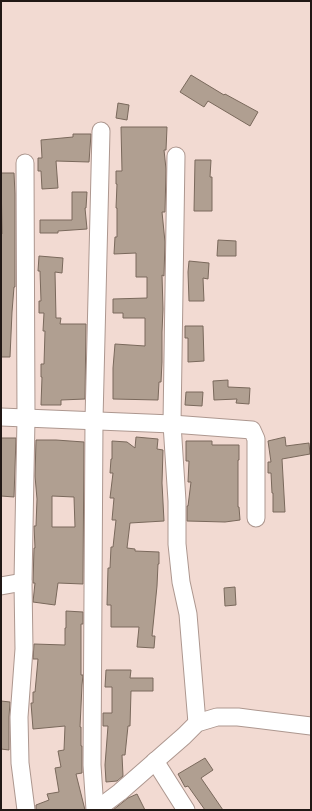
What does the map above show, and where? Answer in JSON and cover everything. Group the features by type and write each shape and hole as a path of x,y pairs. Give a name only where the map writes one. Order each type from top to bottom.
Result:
{"street":[{"path":"96,810 92,765 94,420 101,131"},
{"path":"176,156 172,424 177,544 181,582 188,614 197,723"},
{"path":"25,163 26,418 23,582 24,649 20,717 20,763 26,810"},
{"path":"1,417 172,424 252,430 256,439 256,518"},
{"path":"1,586 23,582"},
{"path":"96,810 120,792 197,723 217,717 238,717 311,726"},
{"path":"155,761 186,810"}],"building":[{"path":"191,75 224,95 225,94 258,112 250,126 208,101 204,107 180,92"},
{"path":"118,103 129,105 127,120 116,118"},
{"path":"121,127 167,127 166,150 164,150 166,169 165,212 162,212 165,242 164,276 162,275 162,362 158,400 113,399 115,344 145,346 145,318 123,318 123,313 113,313 113,299 147,298 147,277 136,277 136,253 114,254 115,237 117,237 116,171 122,171"},
{"path":"73,134 91,134 89,162 56,161 58,188 42,189 41,171 38,171 38,158 42,158 41,140 73,137"},
{"path":"195,160 211,160 210,177 212,177 212,211 194,211"},
{"path":"1,173 14,173 15,287 12,312 10,357 1,357"},
{"path":"72,192 87,192 85,208 87,229 58,231 58,233 40,233 40,220 72,220"},
{"path":"218,240 236,241 236,256 217,256"},
{"path":"39,256 63,258 62,273 55,272 56,318 61,318 60,324 86,324 85,399 61,400 61,405 41,405 41,364 44,364 45,331 43,331 44,313 39,313 39,301 41,301 40,271 38,271"},
{"path":"189,261 209,263 208,279 203,278 204,301 189,301"},
{"path":"185,326 203,326 204,361 188,362 188,338 185,338"},
{"path":"228,380 228,387 250,388 249,404 236,403 237,399 214,400 213,381"},
{"path":"186,392 203,392 202,406 185,405"},
{"path":"136,437 158,439 157,449 163,450 162,483 164,521 130,523 127,548 135,549 135,551 159,552 152,636 155,636 154,648 137,647 139,627 111,627 111,605 107,605 108,568 110,568 111,547 113,547 116,520 112,520 114,498 110,498 113,473 110,473 112,441 127,442 135,448"},
{"path":"285,437 286,446 309,443 310,454 282,459 285,512 273,512 271,473 268,473 268,462 271,462 268,441"},
{"path":"1,438 16,438 14,497 1,496"},
{"path":"36,440 84,442 83,584 58,583 55,605 33,602 35,583 33,583 35,548 34,526 36,526 37,499 35,476","holes":["52,496 74,497 75,527 52,527"]},
{"path":"186,441 212,441 212,445 239,445 238,507 240,520 225,522 187,521 187,506 191,482 188,482 189,461 186,461"},
{"path":"235,587 236,605 225,606 224,588"},
{"path":"66,611 83,612 83,624 81,624 81,675 83,675 80,727 82,773 76,774 85,810 36,810 36,805 49,800 47,794 59,792 55,768 61,767 58,751 64,750 65,726 33,729 31,703 33,703 33,692 35,692 38,659 33,659 34,644 65,645"},
{"path":"106,670 131,670 130,678 153,678 153,691 131,691 130,726 128,726 125,755 122,755 123,776 117,781 106,782 105,765 108,726 103,726 103,713 112,713 112,687 105,687"},
{"path":"1,701 10,702 9,750 1,749"},
{"path":"205,758 213,770 201,778 223,810 205,810 188,786 185,787 178,774"},
{"path":"137,794 145,810 113,810 128,798"}]}
